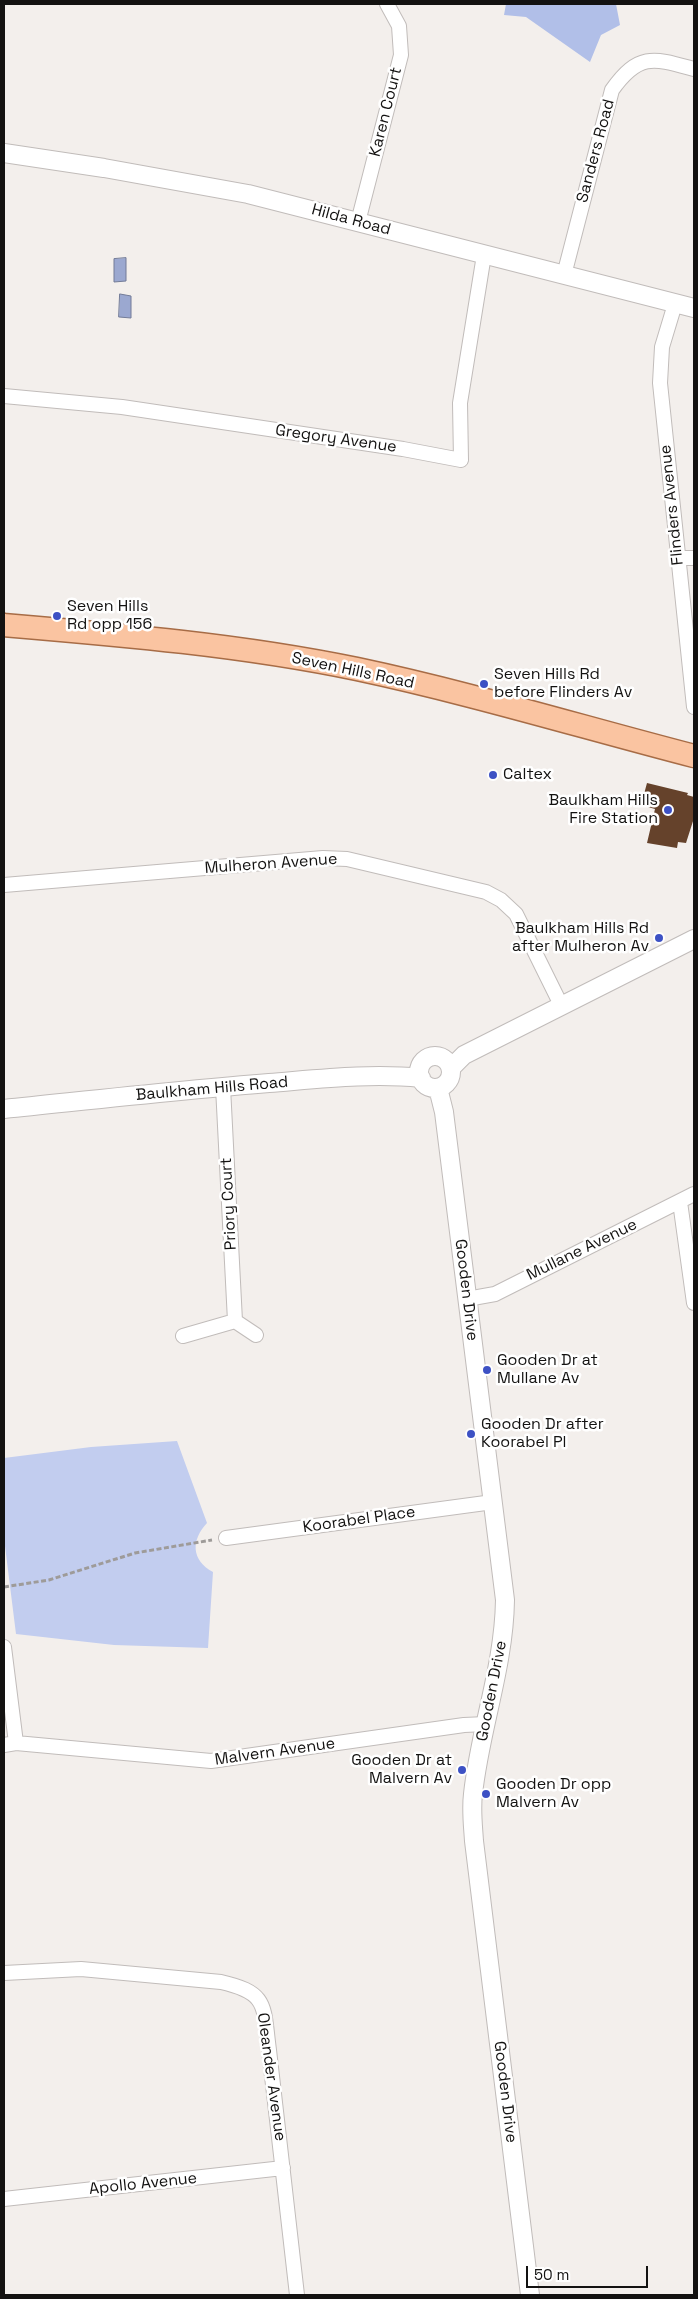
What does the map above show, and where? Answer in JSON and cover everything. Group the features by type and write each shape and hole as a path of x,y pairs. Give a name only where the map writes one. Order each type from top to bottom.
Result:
{"main road":[{"name":"Seven Hills Road","path":"4,625 147,638 270,654 354,669 693,751"}],"street":[{"name":"Karen Court","path":"358,222 401,55 399,26 387,4"},
{"name":"Sanders Road","path":"564,275 612,90 624,73 639,64 658,60 694,69"},
{"name":"Hilda Road","path":"4,153 104,168 248,194 694,308"},
{"name":"Gregory Avenue","path":"4,396 122,407 403,449 461,460 460,403 484,255"},
{"name":"Flinders Avenue","path":"675,304 662,347 660,383 694,706"},
{"path":"678,558 694,558"},
{"name":"Mulheron Avenue","path":"4,885 323,858 347,860 486,892 501,900 516,914 561,1005"},
{"path":"451,1068 445,1059 440,1057 428,1058 420,1068 421,1078 427,1085 438,1088 448,1082 451,1068 464,1055 694,939"},
{"name":"Baulkham Hills Road","path":"4,1109 223,1087 362,1076 390,1075 421,1078"},
{"name":"Priory Court","path":"223,1087 235,1322"},
{"name":"Gooden Drive","path":"438,1088 444,1112 505,1600 502,1650 473,1796 474,1841 530,2295"},
{"name":"Mullane Avenue","path":"467,1299 495,1294 694,1194"},
{"path":"680,1202 694,1303"},
{"path":"184,1336 235,1322 256,1335"},
{"name":"Koorabel Place","path":"226,1538 493,1502"},
{"path":"4,1647 10,1744"},
{"name":"Malvern Avenue","path":"10,1744 211,1761 464,1725 486,1724"},
{"name":"Oleander Avenue","path":"4,1973 81,1969 221,1982 242,1987 255,1994 261,2004 264,2016 297,2295"},
{"name":"Apollo Avenue","path":"4,2199 283,2168"}],"path":[{"path":"4,1587 65,1576 135,1553 226,1538"}],"shaded area":[{"path":"506,4 616,4 620,25 601,35 590,62 526,17 504,15"},
{"path":"126,258 126,281 114,282 114,259"},
{"path":"120,294 131,296 131,318 119,317"},
{"path":"177,1441 207,1523 198,1536 196,1549 197,1556 201,1562 213,1572 208,1648 114,1645 16,1634 4,1538 4,1458 91,1447"}],"building":[{"path":"647,783 688,793 687,795 694,797 694,818 686,843 678,842 677,848 647,843 655,809 641,805"}],"place":[{"name":"Seven Hills Rd opp 156","path":"57,616"},
{"name":"Seven Hills Rd before Flinders Av","path":"484,684"},
{"name":"Caltex","path":"493,775"},
{"name":"Baulkham Hills Fire Station","path":"668,810"},
{"name":"Baulkham Hills Rd after Mulheron Av","path":"659,938"},
{"name":"Gooden Dr at Mullane Av","path":"487,1370"},
{"name":"Gooden Dr after Koorabel Pl","path":"471,1434"},
{"name":"Gooden Dr at Malvern Av","path":"462,1770"},
{"name":"Gooden Dr opp Malvern Av","path":"486,1794"}]}
